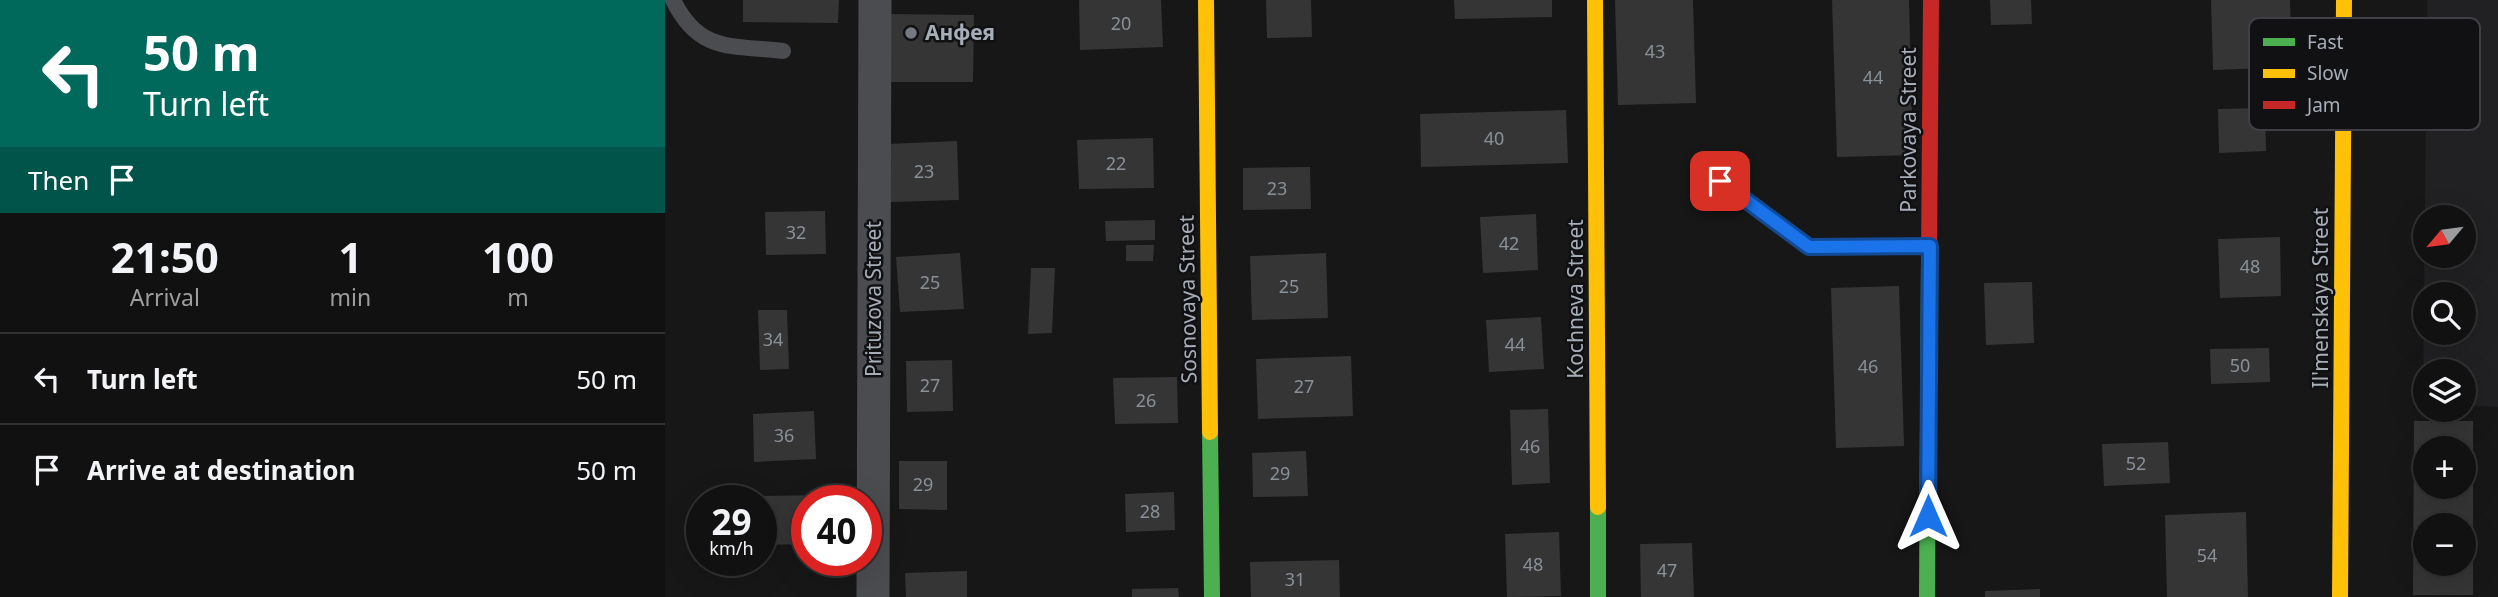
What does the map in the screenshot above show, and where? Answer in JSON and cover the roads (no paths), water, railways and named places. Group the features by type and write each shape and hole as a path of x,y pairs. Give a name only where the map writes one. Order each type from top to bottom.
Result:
{"street":[{"name":"Prituzova Street","path":"873,597 875,0"},
{"name":"Sosnovaya Street","path":"1206,0 1212,597"},
{"name":"Kochneva Street","path":"1595,0 1598,597"},
{"name":"Parkovaya Street","path":"1927,597 1931,0"},
{"name":"Il'menskaya Street","path":"2344,0 2344,18"},
{"name":"Il'menskaya Street","path":"2340,597 2343,130"}],"lane":[{"path":"673,0 683,21 707,42 783,51"},
{"path":"1720,181 1809,247 1930,246"}],"place":[{"name":"Анфея","path":"911,33"}]}
